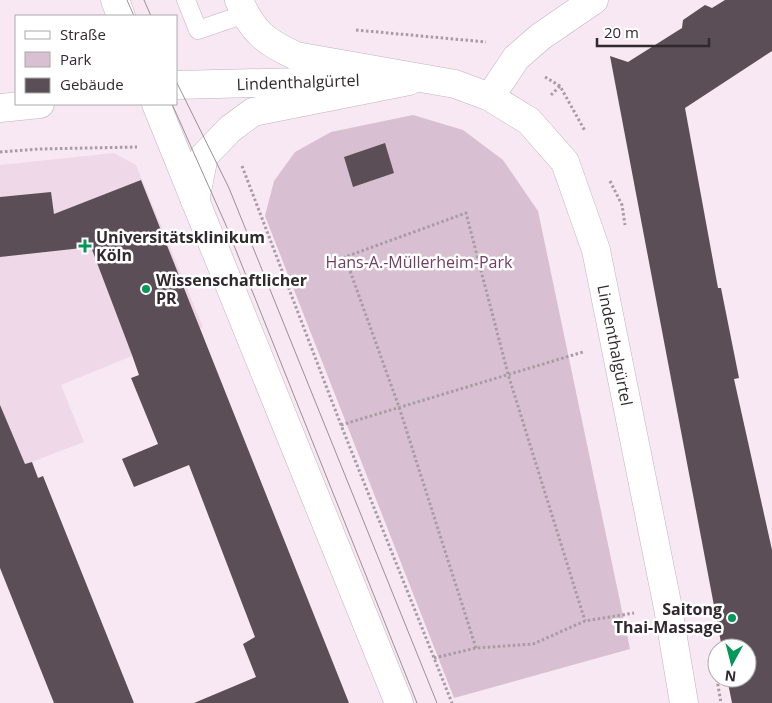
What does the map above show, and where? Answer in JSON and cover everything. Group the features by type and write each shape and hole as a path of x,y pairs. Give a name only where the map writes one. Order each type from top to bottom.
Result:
{"main road":[{"path":"115,0 121,15"},
{"path":"490,96 516,58 540,37 594,0"},
{"name":"Lindenthalgürtel","path":"242,7 258,34 272,45 296,56 455,84 490,96 529,121 565,162 596,250 666,598 684,703"},
{"name":"Lindenthalgürtel","path":"178,85 420,78"},
{"name":"Lindenthalgürtel","path":"195,201 204,156 230,130 253,112 420,78"},
{"path":"0,108 30,105"},
{"path":"156,105 399,703"}],"lane":[{"path":"186,0 198,30 242,7"}],"path":[{"path":"230,130 341,425 452,703"},
{"path":"0,152 39,149 143,147 176,152"},
{"path":"476,648 399,407 345,257 466,213 508,374 585,622"},
{"path":"341,425 615,343"},
{"path":"434,658 476,648 533,644 585,622 601,618"}],"shaded area":[{"name":"Universitätsklinikum Köln","path":"114,153 136,165 203,327 61,385 84,442 0,474 0,165"}],"green space":[{"name":"Hans-A.-Müllerheim-Park","path":"413,115 463,130 503,160 538,211 630,649 454,698 265,216 274,181 295,152 331,132"}],"building":[{"path":"725,0 772,0 772,51 685,108 718,288 721,288 739,378 734,379 772,550 772,703 732,703 729,688 757,688 757,638 720,638 610,56 628,62 682,28 683,20 705,5 712,8"},
{"path":"385,143 394,173 353,187 344,157"},
{"path":"141,180 349,703 194,703 256,677 243,644 255,637 189,465 134,487 122,459 158,444 131,378 139,375 91,247 0,257 0,197 51,192 54,214"},
{"path":"0,405 25,464 32,462 38,478 43,476 134,703 54,703 0,568"}],"tram line":[{"path":"127,0 134,15"},
{"path":"144,0 151,15"},
{"path":"178,85 229,188 437,703"},
{"path":"172,105 225,223 417,703"}],"place":[{"name":"Universitätsklinikum Köln","path":"85,246"},
{"name":"Wissenschaftlicher PR","path":"146,289"},
{"name":"Saitong Thai-Massage","path":"732,618"}]}
